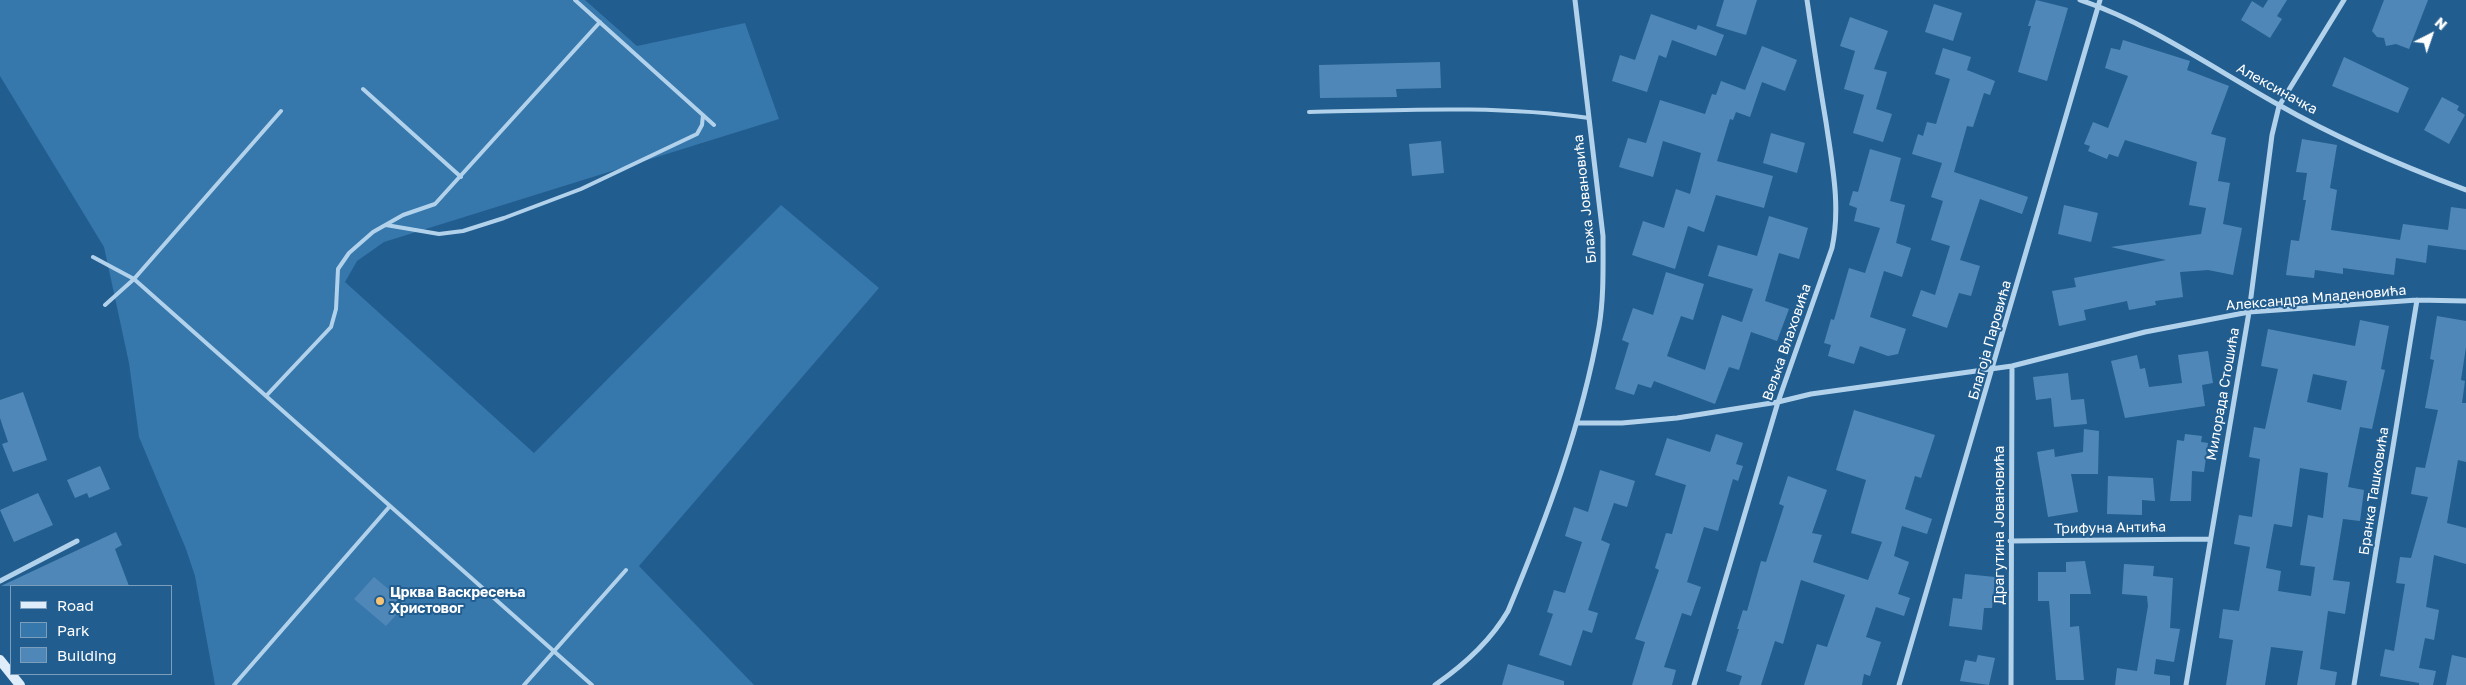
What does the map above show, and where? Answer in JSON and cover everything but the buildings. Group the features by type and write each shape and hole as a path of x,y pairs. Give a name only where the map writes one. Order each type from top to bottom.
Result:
{"street":[{"name":"Блажа Јовановића","path":"1435,685 1453,673 1494,634 1508,611 1578,423 1600,326 1604,274 1603,236 1575,0"},
{"name":"Вељка Влаховића","path":"1694,685 1778,402 1832,248 1836,230 1837,204 1807,0"},
{"name":"Алексиначка","path":"2080,0 2099,3 2280,106 2403,166 2466,190"},
{"name":"Милорада Стошића","path":"2186,685 2209,539 2249,312 2272,135 2280,106 2344,0"},
{"name":"Благоја Паровића","path":"1899,685 1994,369 2099,3"},
{"name":"Александра Младеновића","path":"1994,369 2145,332 2249,312 2416,300 2466,301"},
{"name":"Бранка Ташковића","path":"2354,685 2416,300"},
{"name":"Драгутина Јовановића","path":"2011,685 2012,366"},
{"path":"1578,423 1632,422 1778,402 1811,394 1994,369"},
{"name":"Трифуна Антића","path":"2010,540 2209,539"},
{"path":"0,581 77,541"},
{"path":"0,660 10,672"},
{"path":"12,675 20,685"}],"lane":[{"path":"575,0 714,125"},
{"path":"266,396 331,327 336,309 338,269 349,254 373,232 403,215 434,204 461,177 600,22"},
{"path":"363,89 461,177"},
{"path":"1309,112 1456,109 1542,111 1588,118"},
{"path":"105,305 134,279 281,111"},
{"path":"386,225 439,234 463,231 504,218 581,189 696,134 702,124 703,115"},
{"path":"93,257 134,279 592,685"},
{"path":"234,685 390,506"},
{"path":"524,685 626,570"}],"green space":[{"path":"0,0 585,0 637,46 745,23 779,119 384,242 357,261 345,282 534,453 781,205 879,288 639,566 754,685 215,685 195,576 186,549 139,437 129,363 104,247 0,76"}],"place":[{"name":"Црква Васкресења Христовог","path":"380,601"}]}
